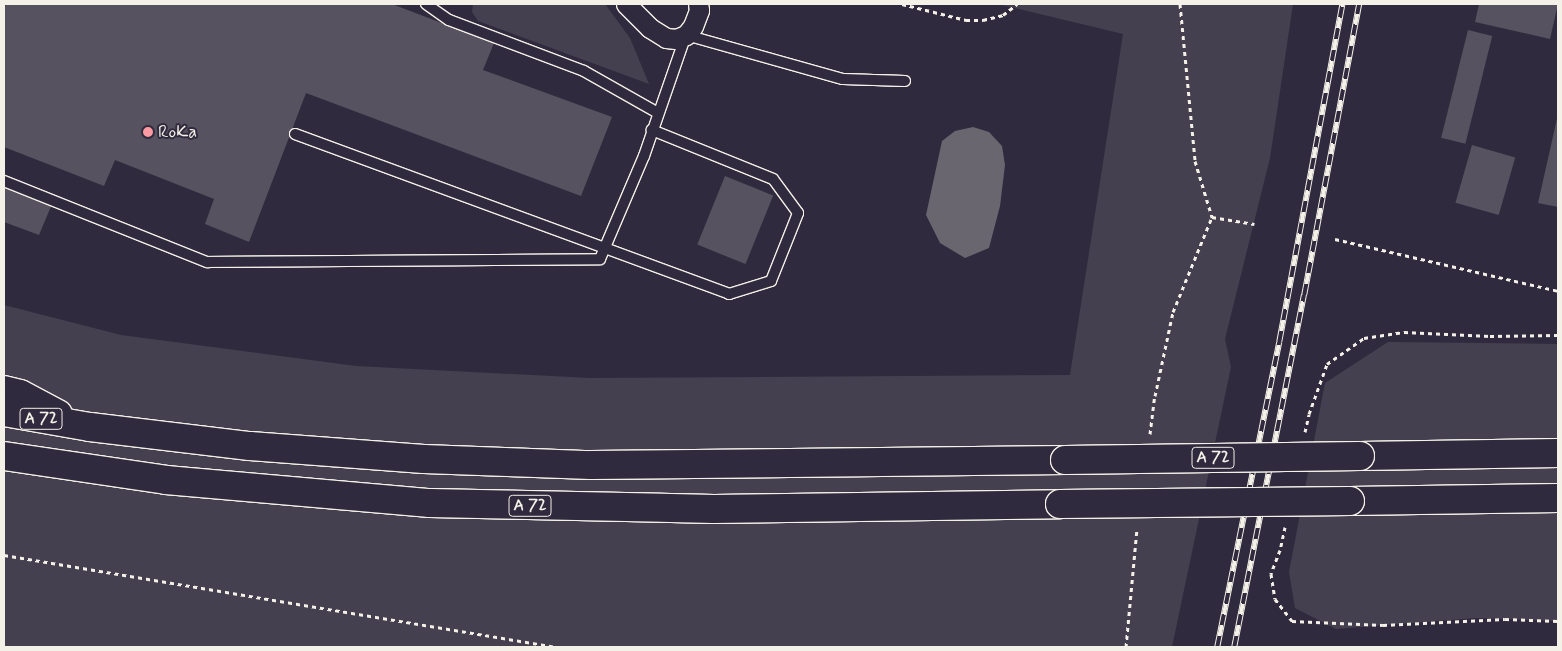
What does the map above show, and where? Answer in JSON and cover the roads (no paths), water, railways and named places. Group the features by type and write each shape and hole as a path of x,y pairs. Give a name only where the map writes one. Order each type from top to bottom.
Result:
{"highway":[{"path":"4,390 20,394 79,426"},
{"name":"A 72","path":"4,412 79,426 250,446 424,460 591,465 1558,453"},
{"name":"A 72","path":"4,456 56,466 185,482 430,503 705,509 1558,498"}],"street":[{"path":"626,4 635,16 650,28 666,38 676,40 686,35 693,26 699,10 698,4"}],"lane":[{"path":"426,4 449,20 584,71 658,113"},
{"path":"4,181 207,262 600,259 644,156 686,35 843,79 905,81"},
{"path":"295,134 729,294 771,281 798,213 773,179 652,130"}],"railway":[{"path":"1217,647 1279,342 1342,4"},
{"path":"1234,647 1304,295 1359,4"}],"place":[{"name":"RoKa","path":"148,132"}]}
